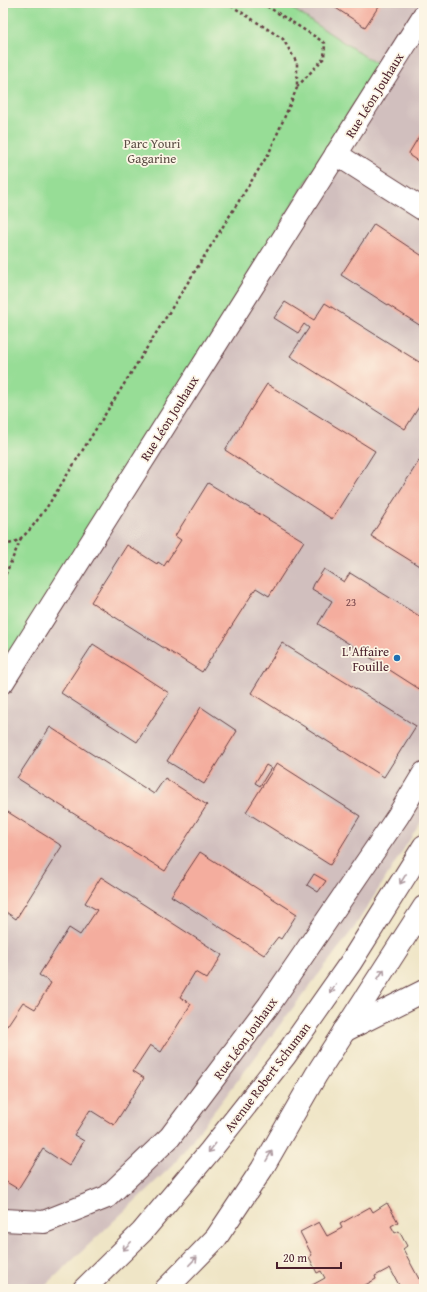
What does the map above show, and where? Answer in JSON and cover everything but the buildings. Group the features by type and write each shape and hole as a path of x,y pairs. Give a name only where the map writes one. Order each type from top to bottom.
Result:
{"main road":[{"name":"Rue Léon Jouhaux","path":"3,682 424,15"},
{"path":"336,154 424,210"},
{"name":"Rue Léon Jouhaux","path":"3,1220 44,1222 107,1197 170,1137 269,1005 398,816 424,773"},
{"name":"Avenue Robert Schuman","path":"84,1289 142,1232 210,1151 285,1056 350,962 424,846"},
{"path":"166,1289 216,1238 262,1170 316,1075 424,908"},
{"path":"344,1031 424,991"}],"path":[{"path":"227,3 283,39 297,62 297,88"},
{"path":"3,580 21,539 47,507 269,153 297,88 324,58 325,43 262,3"},
{"path":"3,544 10,544 21,539"}],"shaded area":[{"path":"284,3 424,3 424,817 354,928 173,1165 42,1289 3,1289 3,675 378,66"}],"green space":[{"name":"Parc Youri Gagarine","path":"3,3 284,3 378,65 3,675"}],"place":[{"name":"L'Affaire Fouille","path":"397,658"}]}
